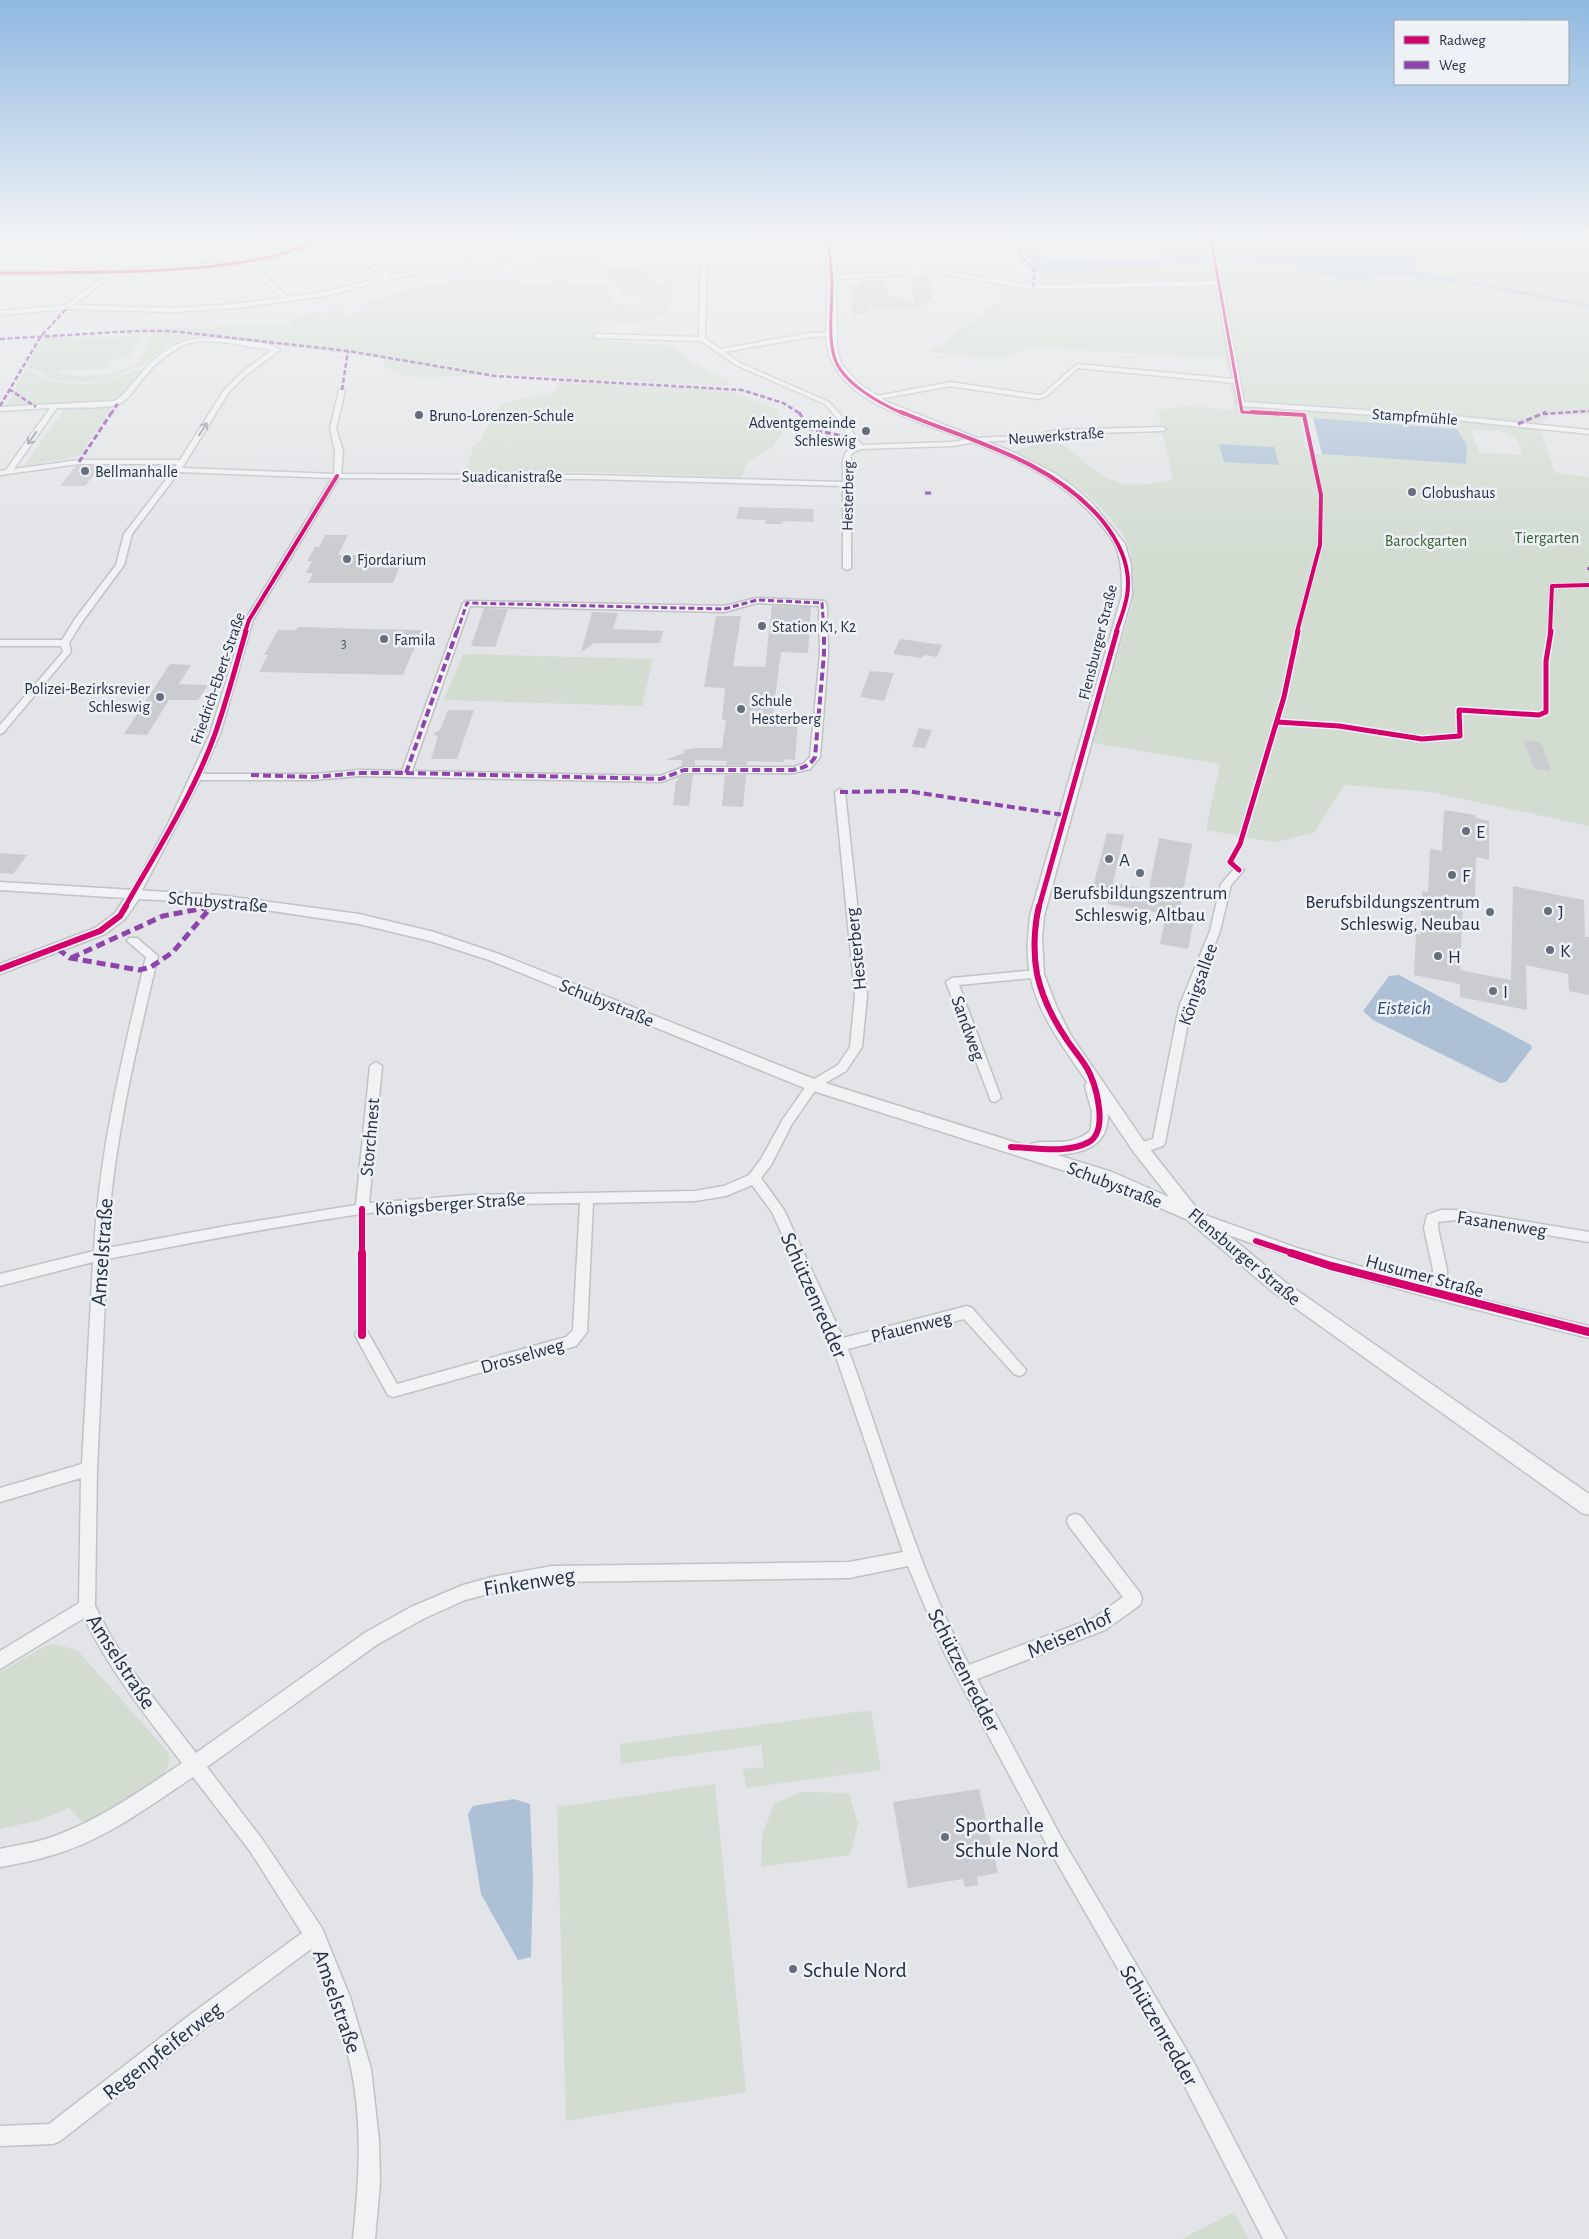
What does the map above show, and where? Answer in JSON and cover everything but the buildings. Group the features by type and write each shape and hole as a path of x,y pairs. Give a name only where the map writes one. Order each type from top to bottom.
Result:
{"street":[{"path":"0,409 115,403 121,401 144,373 177,344"},
{"path":"0,731 67,652 65,643 78,621 120,565 128,534 183,462 226,391 234,381 277,350 243,344"},
{"name":"Hesterberg","path":"709,344 738,364 827,403 846,424 852,438 860,447 851,450 847,455 847,568"},
{"path":"718,351 755,344"},
{"name":"Flensburger Straße","path":"832,344 832,350 837,363 853,382 874,398 903,414 975,440 1036,466 1077,493 1091,506 1118,541 1124,559 1127,595 1038,909 1034,938 1037,974 1049,1008 1064,1036 1139,1147 1192,1215 1279,1287 1589,1506"},
{"path":"874,398 950,384 1038,397 1045,395 1077,366 1237,381 1230,344"},
{"name":"Stampfmühle","path":"1237,381 1241,404 1464,419 1589,432"},
{"path":"337,476 339,451 333,429 342,390"},
{"path":"10,470 55,406"},
{"name":"Neuwerkstraße","path":"860,447 953,444 975,440 1036,437 1058,432 1163,429"},
{"name":"Suadicanistraße","path":"117,461 109,471 177,470 337,476 589,476 848,484"},
{"path":"0,473 68,462 183,462"},
{"name":"Friedrich-Ebert-Straße","path":"135,894 173,824 215,734 242,637 249,620 337,476"},
{"path":"196,777 314,777 359,773 406,773 662,779 684,770 793,770 805,768 812,764 815,757 824,654 822,603 756,600 724,609 467,603 406,773"},
{"path":"0,643 65,643"},
{"name":"Hesterberg","path":"813,1085 842,1068 856,1047 860,1031 861,996 840,792"},
{"name":"Königsallee","path":"1139,1147 1158,1142 1185,1007 1215,931 1226,884 1239,870"},
{"name":"Schubystraße","path":"0,886 218,899 359,919 434,938 546,978 813,1085 1106,1177 1192,1215"},
{"path":"0,969 100,931 120,916 135,894"},
{"name":"Amselstraße","path":"133,941 152,956 122,1082 112,1138 99,1255 89,1469 87,1607 104,1641 125,1675 261,1852 315,1935 340,1997 361,2069 366,2103 369,2183 364,2239"},
{"name":"Sandweg","path":"995,1098 952,982 1037,974"},
{"name":"Storchnest","path":"362,1209 376,1066"},
{"path":"1011,1147 1070,1149 1091,1141 1098,1132 1101,1117 1090,1074"},
{"path":"754,1178 766,1162 787,1122 813,1085"},
{"name":"Königsberger Straße","path":"0,1280 99,1255 362,1209 471,1200 695,1196 726,1191 754,1178"},
{"name":"Schützenredder","path":"754,1178 777,1210 839,1345 913,1558 935,1615 1055,1844 1186,2068 1275,2239"},
{"name":"Drosselweg","path":"362,1335 393,1391 571,1342 580,1332 587,1197"},
{"name":"Husumer Straße","path":"1192,1215 1256,1241 1332,1266 1589,1332"},
{"name":"Fasanenweg","path":"1439,1295 1440,1270 1432,1219 1442,1215 1456,1215 1589,1237"},
{"name":"Pfauenweg","path":"839,1345 967,1312 1018,1370"},
{"path":"0,1495 89,1469"},
{"name":"Meisenhof","path":"965,1675 1099,1624 1134,1599 1075,1521"},
{"name":"Finkenweg","path":"0,1858 31,1852 86,1833 139,1804 372,1638 417,1613 492,1584 552,1574 583,1572 681,1573 849,1570 913,1558"},
{"path":"0,1661 87,1607"},
{"name":"Regenpfeiferweg","path":"0,2136 53,2134 202,2018 315,1935"}],"green space":[{"path":"39,344 136,344 129,358 111,359 105,369 56,371 73,376 108,374 129,368 141,358 148,344 169,344 143,365 103,381 72,383 50,378 39,371 25,366"},
{"path":"273,344 657,344 676,346 693,363 730,380 726,386 494,374 425,378 398,373 386,368 383,358"},
{"path":"940,344 1589,344 1589,414 1551,415 1538,424 1555,473 1589,477 1589,826 1430,792 1344,785 1314,833 1274,842 1206,830 1220,764 1093,743 1132,605 1134,574 1130,551 1124,535 1097,503 1076,486 1016,451 1042,441 1050,440 1066,447 1092,468 1113,480 1134,485 1173,480 1158,413 1175,407 1205,407 1234,410 1226,359 1030,347 1002,359 930,352","holes":["1300,414 1313,418 1457,429 1466,464 1316,454 1306,448","1470,430 1501,431 1516,438 1523,455 1480,453"]},
{"path":"148,366 114,401 6,406 26,368 48,379 64,383 88,384 112,379"},
{"path":"560,381 721,389 743,395 776,409 785,429 773,447 748,461 742,477 595,472 467,473 473,447 480,441 500,404 554,392"},
{"path":"112,407 80,456 24,466 63,411 74,408"},
{"path":"463,654 653,659 642,706 444,700"},
{"path":"54,1644 77,1650 169,1753 168,1765 165,1772 159,1778 138,1794 112,1810 89,1820 82,1821 69,1808 40,1820 0,1829 0,1672 45,1646"},
{"path":"871,1710 881,1770 746,1788 743,1769 764,1767 761,1745 621,1764 620,1744"},
{"path":"715,1784 746,2092 566,2121 557,1807"},
{"path":"801,1792 849,1793 858,1824 850,1855 761,1867 762,1836 774,1804"},
{"path":"1234,2212 1249,2239 1182,2239"}],"water":[{"path":"1313,418 1457,429 1467,446 1466,464 1322,454"},
{"path":"1219,444 1274,447 1279,465 1224,462"},
{"name":"Eisteich","path":"1399,975 1531,1045 1532,1048 1506,1082 1500,1083 1373,1020 1363,1011 1389,976"},
{"path":"514,1799 530,1804 533,1880 531,1957 518,1960 481,1894 468,1814 473,1806"}],"marked path":[{"path":"0,406 36,344"},
{"path":"290,344 348,351 495,376 742,390 765,396 791,407 803,416 809,429 852,438"},
{"path":"342,390 348,351"},
{"path":"9,389 36,407"},
{"path":"79,462 117,405 115,403"},
{"path":"1518,424 1547,412 1589,411"},
{"path":"925,493 932,493"},
{"path":"251,775 314,777 359,773 406,773 661,779 684,770 793,770 803,768 809,765 815,757 824,654 822,603 757,600 724,609 467,603 406,773"},
{"path":"840,792 907,791 1064,815"},
{"path":"58,949 70,958 139,970 151,967 162,961 183,942 218,899"},
{"path":"71,958 163,916 210,907"}],"cycle path":[{"path":"833,344 837,364 847,376 858,387 884,404 1032,464 1072,490 1090,506 1116,538 1124,559 1127,595 1045,881 1037,916 1035,938 1037,974 1049,1008 1064,1036 1090,1074 1101,1117 1098,1132 1091,1141 1070,1149 1011,1147"},
{"path":"1230,344 1242,412 1304,415 1321,495 1320,545 1302,610 1284,697 1240,844 1230,862 1239,870"},
{"path":"0,969 100,931 120,916 173,824 201,767 215,734 249,620 337,476"},
{"path":"1277,722 1339,726 1422,739 1460,736 1459,710 1539,715 1546,712 1546,661 1552,622 1552,586 1589,585"},
{"path":"362,1209 362,1335"},
{"path":"1256,1241 1331,1266 1589,1332"}],"place":[{"name":"Bruno-Lorenzen-Schule","path":"419,415"},
{"name":"Adventgemeinde Schleswig","path":"866,431"},
{"name":"Bellmanhalle","path":"85,471"},
{"name":"Globushaus","path":"1412,492"},
{"name":"Fjordarium","path":"347,559"},
{"name":"Station K1, K2","path":"762,626"},
{"name":"Famila","path":"384,639"},
{"name":"Polizei-Bezirksrevier Schleswig","path":"160,697"},
{"name":"Schule Hesterberg","path":"741,709"},
{"name":"E","path":"1466,831"},
{"name":"A","path":"1109,859"},
{"name":"Berufsbildungszentrum Schleswig, Altbau","path":"1140,873"},
{"name":"F","path":"1452,875"},
{"name":"J","path":"1548,911"},
{"name":"Berufsbildungszentrum Schleswig, Neubau","path":"1490,912"},
{"name":"K","path":"1550,950"},
{"name":"H","path":"1438,956"},
{"name":"I","path":"1493,991"},
{"name":"Sporthalle Schule Nord","path":"945,1837"},
{"name":"Schule Nord","path":"793,1969"}],"park label":[{"name":"Tiergarten","path":"1547,537"},
{"name":"Barockgarten","path":"1426,540"}]}
